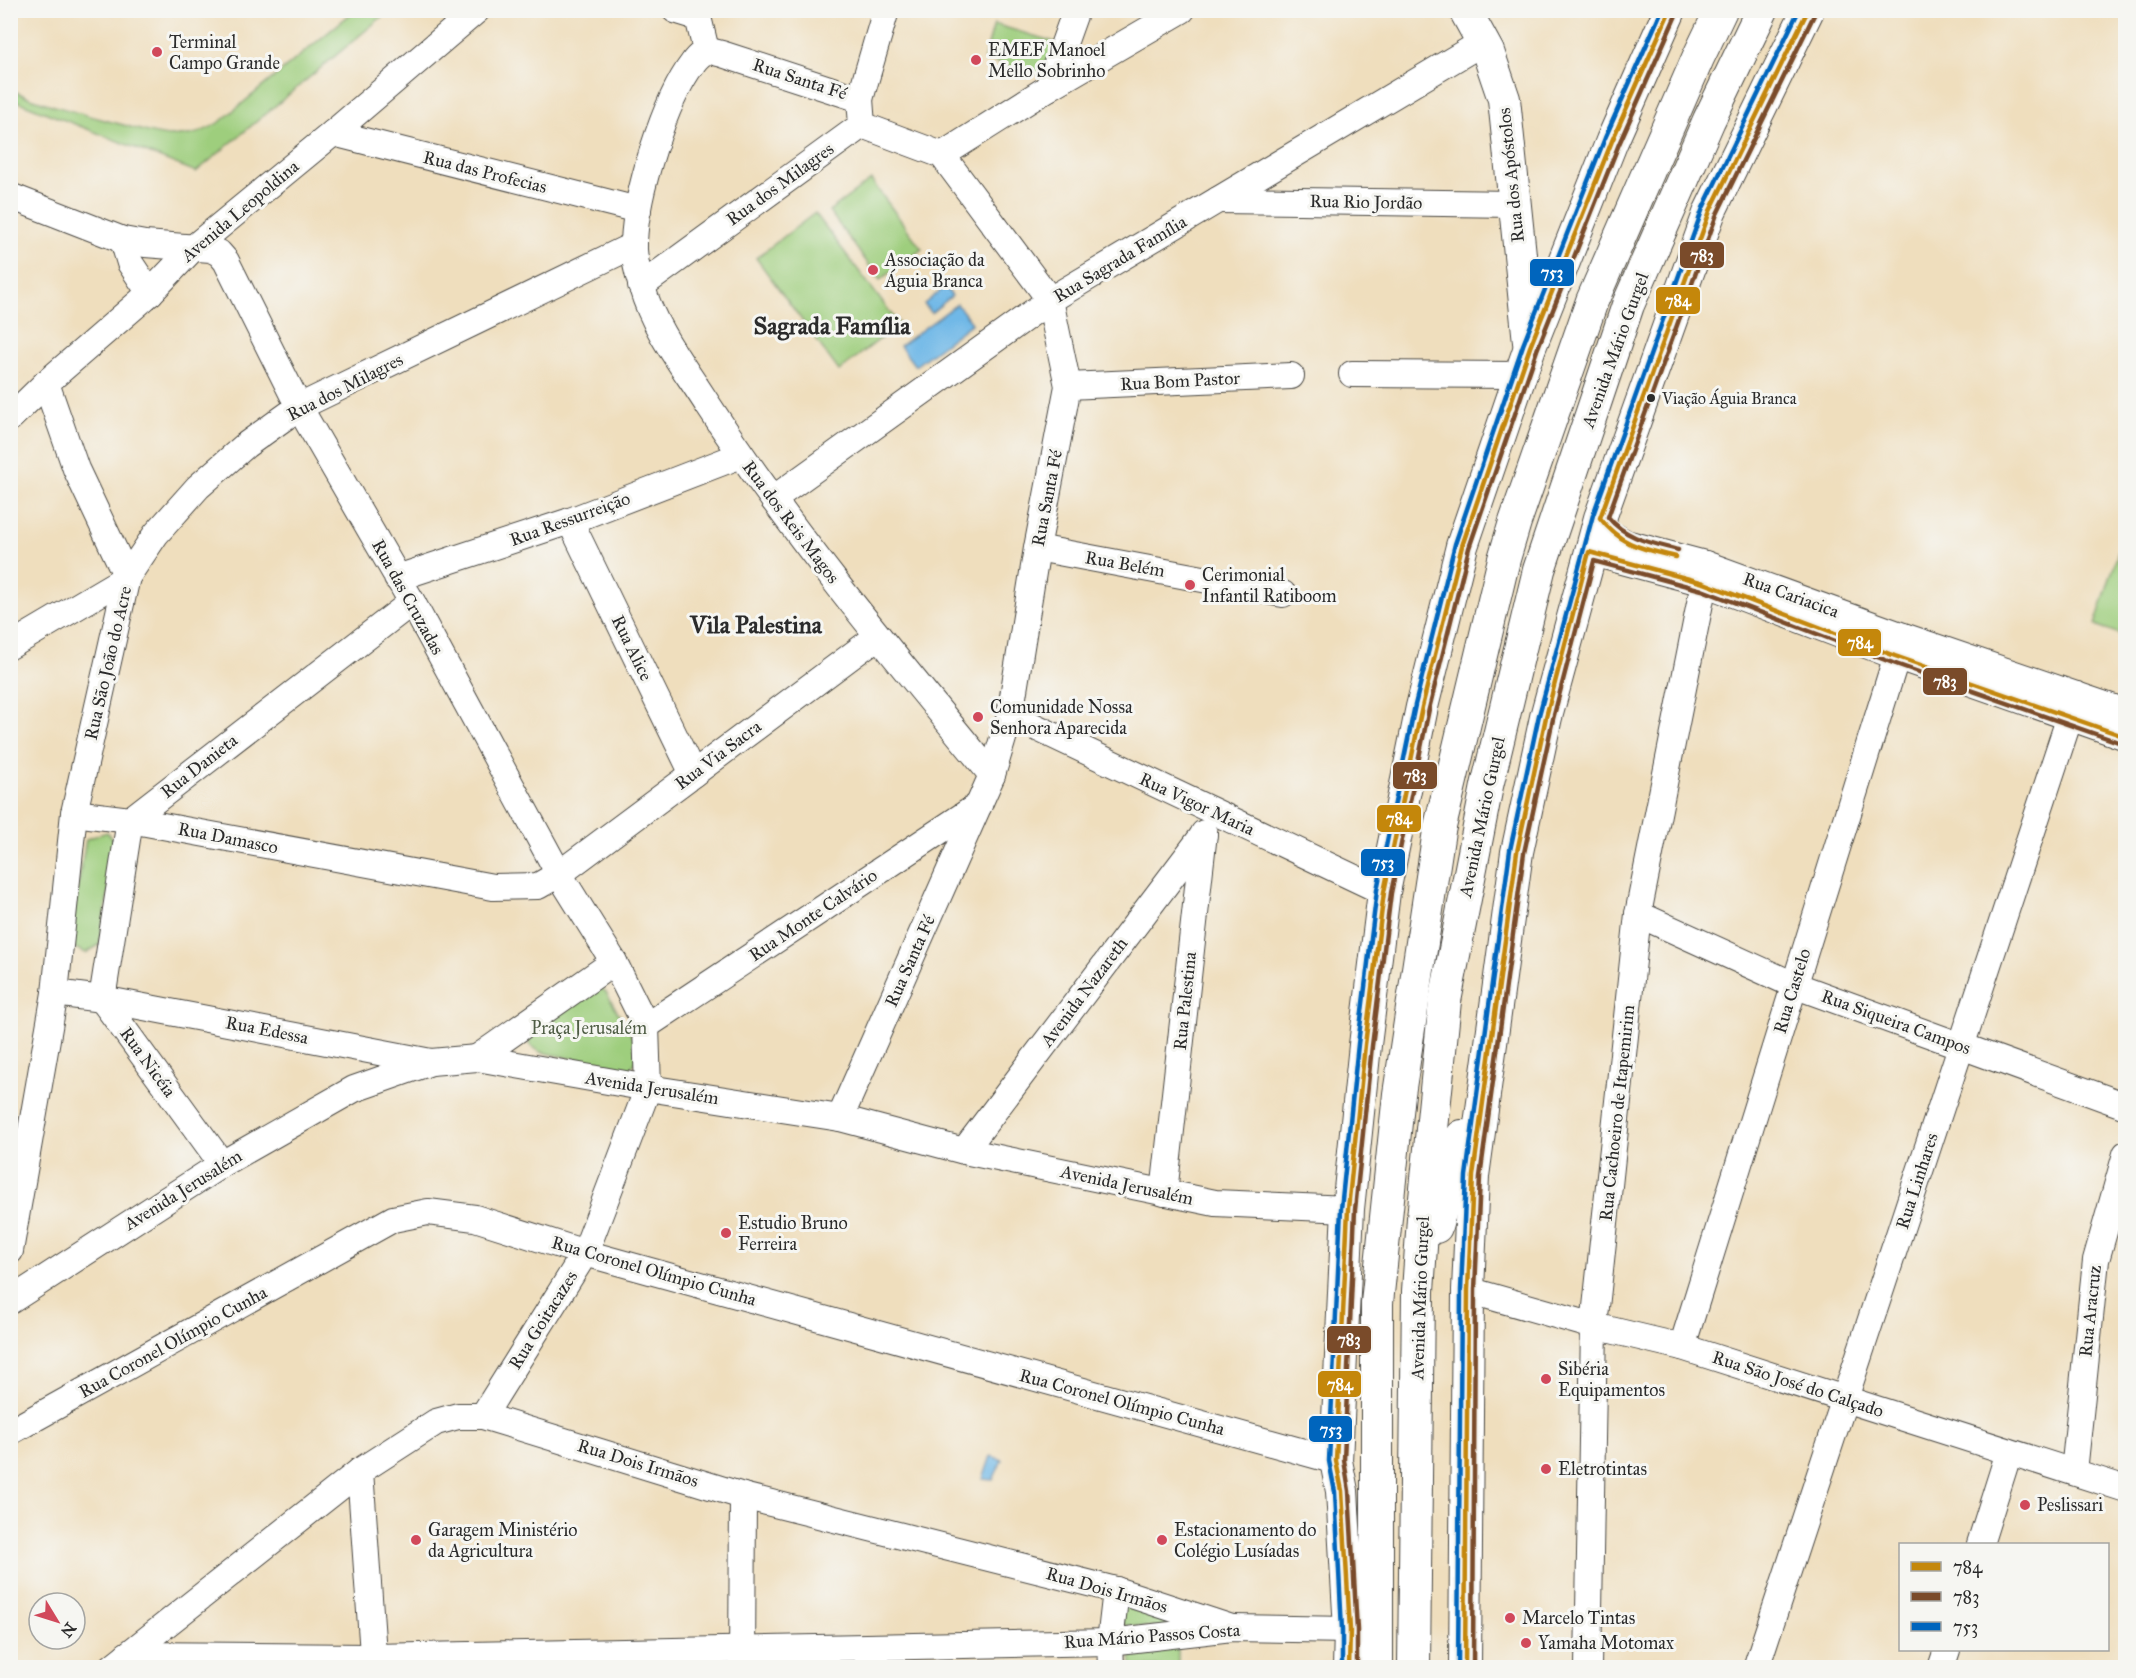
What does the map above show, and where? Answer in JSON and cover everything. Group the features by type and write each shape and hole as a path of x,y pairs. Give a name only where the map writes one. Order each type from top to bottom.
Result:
{"main road":[{"name":"Rua dos Apóstolos","path":"1465,10 1483,42 1497,75 1503,99 1515,204 1526,361"},
{"path":"1349,1668 1350,1630 1339,1476 1348,1209 1384,892 1422,707 1462,546 1526,361 1612,141 1670,10"},
{"path":"1698,58 1703,10"},
{"name":"Avenida Mário Gurgel","path":"1377,1668 1377,1303 1399,1094 1439,831 1504,559 1515,522 1592,301 1721,10"},
{"name":"Avenida Mário Gurgel","path":"1415,1663 1418,1292 1423,1218 1445,1001 1487,786 1539,570 1628,305 1709,120 1761,10"},
{"path":"1465,1668 1468,1290 1473,1176 1516,852 1546,717 1600,518 1710,211 1808,10"},
{"path":"1503,429 1493,476 1496,502 1515,522 1550,538 1590,552"},
{"path":"1405,791 1473,692"},
{"path":"1418,1292 1490,1038"},
{"path":"1365,1045 1377,1303"},
{"path":"1339,1476 1377,1376"}],"street":[{"name":"Avenida Leopoldina","path":"10,418 46,383 150,293 193,248 333,134 477,10"},
{"path":"860,99 886,10"},
{"path":"1048,88 1076,10"},
{"path":"862,125 942,155 1048,88 1182,10"},
{"path":"691,13 706,50"},
{"name":"Rua Sagrada Família","path":"773,499 1050,300 1483,42"},
{"name":"Rua Santa Fé","path":"706,50 860,99 862,125"},
{"name":"Rua dos Reis Magos","path":"706,50 693,61 678,88 650,161 638,210 634,244 641,286 654,320 741,455 773,499 878,636 992,775"},
{"name":"Rua dos Milagres","path":"641,286 862,125"},
{"name":"Rua das Profecias","path":"333,134 638,210"},
{"name":"Rua Santa Fé","path":"840,1118 992,775 1010,715 1037,548 1068,386 1050,300 942,155"},
{"name":"Rua das Cruzadas","path":"10,196 123,240 211,249 219,253 226,261 299,407 412,602 559,874 614,962 646,1026 648,1088"},
{"name":"Rua Rio Jordão","path":"1218,200 1515,204"},
{"path":"123,240 130,263 150,293"},
{"name":"Rua dos Milagres","path":"10,646 127,577 156,534 198,487 246,445 299,407 634,244"},
{"path":"1352,374 1526,361"},
{"name":"Rua Bom Pastor","path":"1068,386 1291,375"},
{"name":"Rua São João do Acre","path":"46,383 76,469 127,577 74,813"},
{"name":"Rua Ressurreição","path":"397,578 570,521 741,455"},
{"name":"Rua Cariacica","path":"1600,518 1609,533 1626,543 1899,646 2073,706 2126,737"},
{"name":"Rua Alice","path":"570,521 693,774"},
{"name":"Rua Belém","path":"1037,548 1284,594"},
{"name":"Rua Cariacica","path":"1590,552 1704,574"},
{"name":"Rua Cachoeiro de Itapemirim","path":"1588,1668 1594,1326 1638,914 1704,574"},
{"name":"Rua Danieta","path":"130,820 412,602"},
{"name":"Rua Via Sacra","path":"559,874 878,636"},
{"name":"Rua Castelo","path":"1682,1347 1899,646"},
{"name":"Rua Cariacica","path":"2073,706 2126,712"},
{"name":"Rua Linhares","path":"1756,1668 2073,706"},
{"name":"Rua Vigor Maria","path":"1010,715 1206,821 1384,892"},
{"name":"Rua Monte Calvário","path":"646,1026 979,805"},
{"path":"10,1251 55,993 74,813"},
{"name":"Rua Damasco","path":"74,813 130,820 493,887 538,886 559,874"},
{"path":"55,993 102,999 130,820"},
{"name":"Avenida Nazareth","path":"964,1151 1206,821"},
{"name":"Rua Palestina","path":"1164,1193 1206,821"},
{"name":"Rua Siqueira Campos","path":"1638,914 1794,985 2126,1106"},
{"path":"477,1058 614,962"},
{"name":"Rua Edessa","path":"102,999 431,1062"},
{"name":"Rua Nicéia","path":"102,999 222,1164"},
{"name":"Avenida Jerusalém","path":"10,1301 222,1164 354,1089 431,1062 477,1058 840,1118 964,1151 1215,1203 1348,1209"},
{"name":"Rua Goitacazes","path":"483,1416 585,1253 648,1088"},
{"name":"Rua Aracruz","path":"2074,1472 2096,1260 2126,1154"},
{"name":"Rua Coronel Olímpio Cunha","path":"10,1432 393,1219 428,1212 475,1218 585,1253 1339,1476"},
{"name":"Rua São José do Calçado","path":"1468,1290 1594,1326 1682,1347 2126,1489"},
{"name":"Rua Dois Irmãos","path":"119,1661 360,1471 436,1422 458,1416 483,1416 743,1496 1116,1590 1232,1628"},
{"path":"1981,1543 2009,1452"},
{"path":"360,1471 373,1662"},
{"path":"742,1659 743,1496"},
{"path":"1111,1668 1110,1642 1116,1590"},
{"name":"Rua Mário Passos Costa","path":"119,1661 373,1662 742,1659 1110,1642 1232,1628 1350,1630"},
{"path":"1941,1668 1947,1651"}],"green space":[{"path":"354,11 389,11 196,172 11,99 11,90 51,105 149,132 171,136 195,134 221,121"},
{"path":"994,24 1058,43 1048,77 984,59"},
{"path":"871,180 922,249 880,280 829,211"},
{"path":"815,213 899,324 839,371 756,258"},
{"path":"2125,531 2125,636 2095,625"},
{"path":"107,832 117,844 99,945 86,953 68,945 86,839"},
{"name":"Praça Jerusalém","path":"596,984 606,992 638,1047 636,1061 630,1070 540,1052 529,1044 530,1034"},
{"path":"1119,1601 1175,1616 1171,1629 1121,1625"},
{"path":"1178,1645 1178,1667 1131,1667 1130,1646"}],"water":[{"path":"945,287 952,296 931,313 924,304"},
{"path":"957,304 972,323 915,366 900,346"},
{"path":"991,1456 1002,1460 993,1480 983,1479"}],"transit line":[{"name":"753","path":"1342,1668 1335,1492 1329,1461 1341,1209 1377,890 1415,705 1455,544 1523,345 1605,138 1662,10"},
{"name":"784","path":"1349,1668 1350,1630 1342,1491 1336,1461 1348,1209 1384,892 1422,707 1462,546 1530,347 1612,141 1670,10"},
{"name":"753","path":"1458,1668 1461,1290 1466,1176 1510,850 1539,715 1593,515 1703,208 1799,10"},
{"name":"784","path":"1676,557 1643,549 1625,541 1600,518 1710,211 1808,10"},
{"name":"783","path":"1357,1668 1349,1491 1344,1460 1355,1210 1391,893 1429,709 1469,548 1537,350 1619,144 1677,13"},
{"name":"783","path":"1678,550 1631,535 1608,517 1717,214 1815,13"},
{"name":"784","path":"1465,1668 1468,1290 1473,1176 1517,852 1546,717 1589,552 1704,583 1895,656 2126,737"},
{"name":"783","path":"1473,1668 1475,1290 1480,1177 1524,853 1553,719 1594,561 1702,590 1893,663 2124,744"}],"place":[{"name":"Terminal Campo Grande","path":"157,52"},
{"name":"EMEF Manoel Mello Sobrinho","path":"976,60"},
{"name":"Associação da Águia Branca","path":"873,270"},
{"name":"Viação Águia Branca","path":"1651,398"},
{"name":"Cerimonial Infantil Ratiboom","path":"1190,585"},
{"name":"Comunidade Nossa Senhora Aparecida","path":"978,717"},
{"name":"Estudio Bruno Ferreira","path":"726,1233"},
{"name":"Sibéria Equipamentos","path":"1546,1379"},
{"name":"Eletrotintas","path":"1546,1469"},
{"name":"Peslissari","path":"2025,1505"},
{"name":"Garagem Ministério da Agricultura","path":"416,1540"},
{"name":"Estacionamento do Colégio Lusíadas","path":"1162,1540"},
{"name":"Marcelo Tintas","path":"1510,1618"},
{"name":"Yamaha Motomax","path":"1526,1643"}],"district":[{"name":"Sagrada Família","path":"832,326"},
{"name":"Vila Palestina","path":"756,625"}]}
